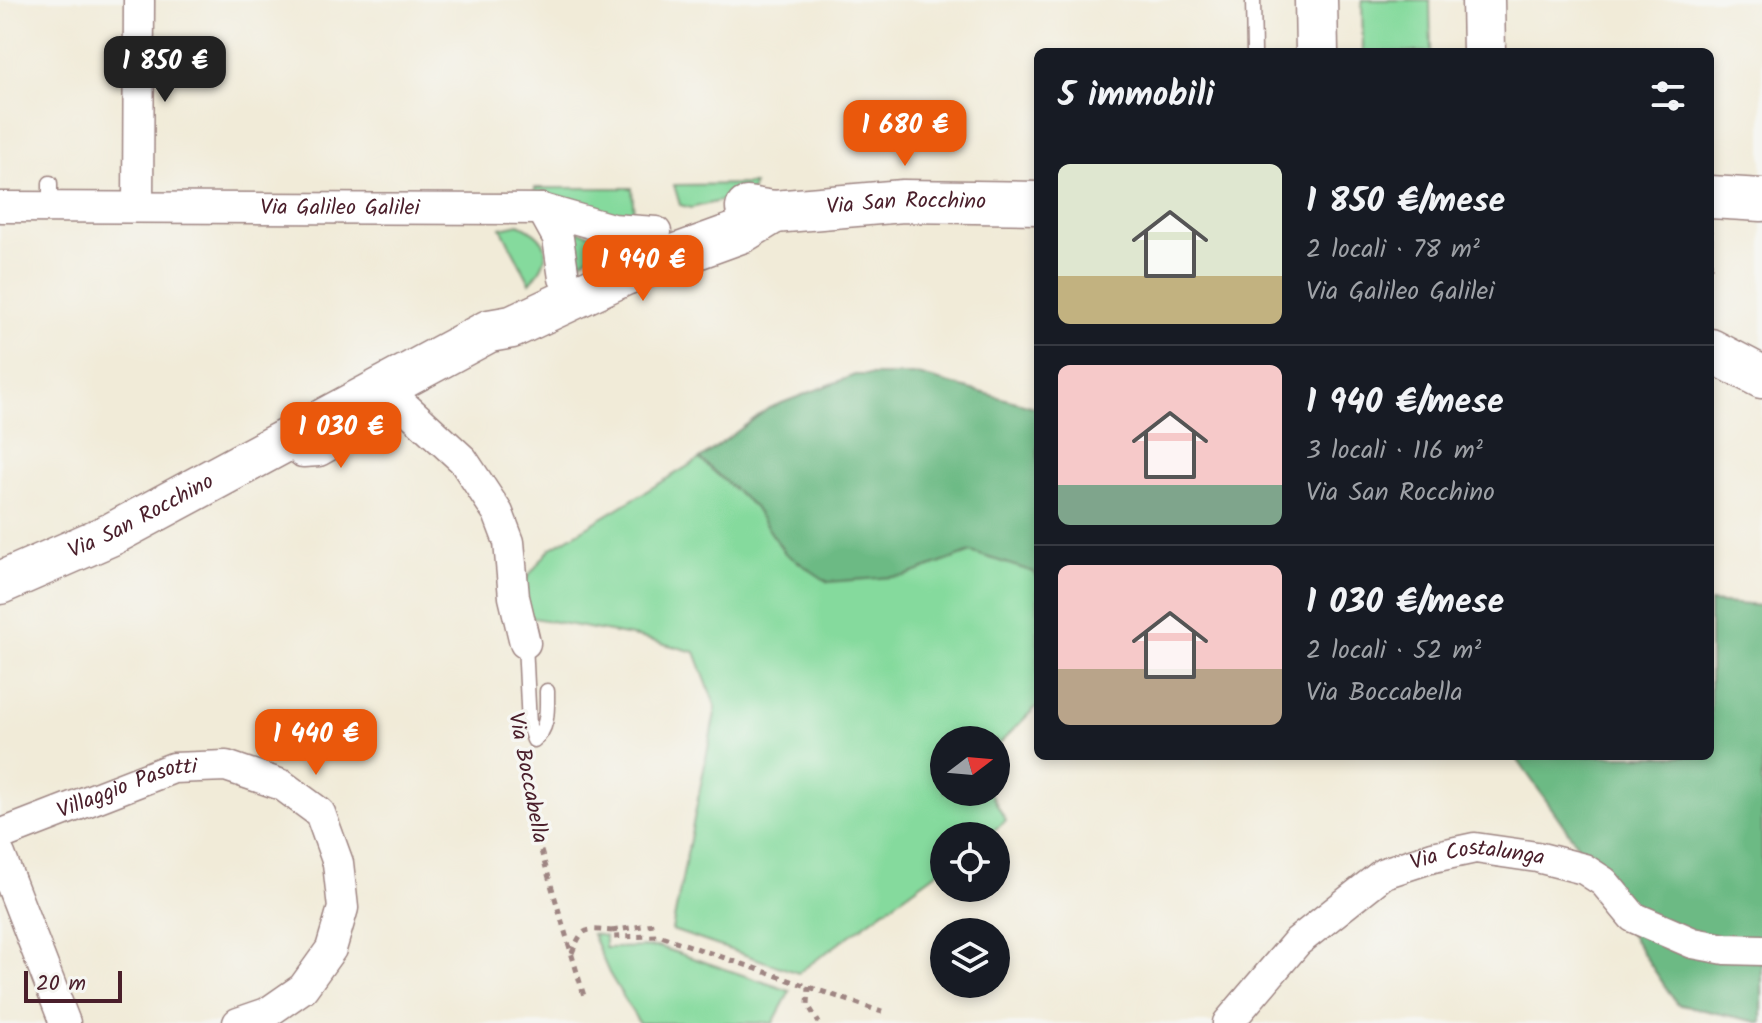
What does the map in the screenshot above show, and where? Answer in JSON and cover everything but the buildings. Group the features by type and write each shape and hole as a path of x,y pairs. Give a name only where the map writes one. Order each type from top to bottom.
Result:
{"street":[{"path":"138,207 139,0"},
{"path":"1316,0 1317,48"},
{"path":"1483,0 1484,48"},
{"name":"Via Galileo Galilei","path":"0,207 50,195 138,207 542,209 612,229 656,232"},
{"path":"1714,197 1762,200"},
{"name":"Via San Rocchino","path":"489,331 505,311 656,232 751,207 774,212 903,201 1034,203"},
{"path":"542,209 558,238 564,278"},
{"name":"Via San Rocchino","path":"0,583 112,534 489,331 512,327 625,274 743,231 774,212"},
{"path":"1714,352 1762,377"},
{"path":"294,437 303,452 319,451 402,404 463,460 498,513 509,542 514,597 525,643"},
{"name":"Villaggio Pasotti","path":"0,835 173,768 226,766 282,785 320,813 338,863 343,908 331,949 303,988 267,1013 238,1023"},
{"name":"Via Costalunga","path":"1228,1023 1297,942 1384,873 1433,857 1475,848 1537,857 1584,869 1604,882 1633,917 1693,943 1725,949 1762,950"},
{"path":"0,855 65,1023"}],"lane":[{"path":"1253,0 1254,48"},
{"path":"525,643 529,726 534,740 542,735 547,714 547,691"}],"path":[{"name":"Via Boccabella","path":"520,751 533,824 584,996"},
{"path":"572,954 581,933 586,930 621,931 654,924"},
{"path":"612,931 613,937 661,936 882,1012"},
{"path":"812,987 808,1005 819,1023"}],"green space":[{"path":"1362,0 1430,0 1431,48 1363,48"},
{"path":"754,184 750,194 691,208 680,205 674,185"},
{"path":"535,188 632,188 634,217 612,220 534,196"},
{"path":"519,224 538,236 546,249 543,265 530,283 501,228"},
{"path":"561,227 614,240 576,265"},
{"path":"855,375 918,375 1034,407 1034,572 971,552 905,576 828,582 785,553 753,506 700,459 769,408"},
{"path":"700,459 753,506 785,553 905,576 971,552 1034,572 1034,709 1010,733 1010,726 930,726 930,806 998,806 1006,821 930,822 930,877 798,973 672,930 716,708 695,652 642,638 528,617 522,584 550,549"},
{"path":"1714,602 1762,606 1762,1023 1677,1004 1596,883 1588,860 1518,760 1714,760"},
{"path":"592,934 605,936 605,948 660,947 790,991 773,1023 639,1023 609,973"}]}
